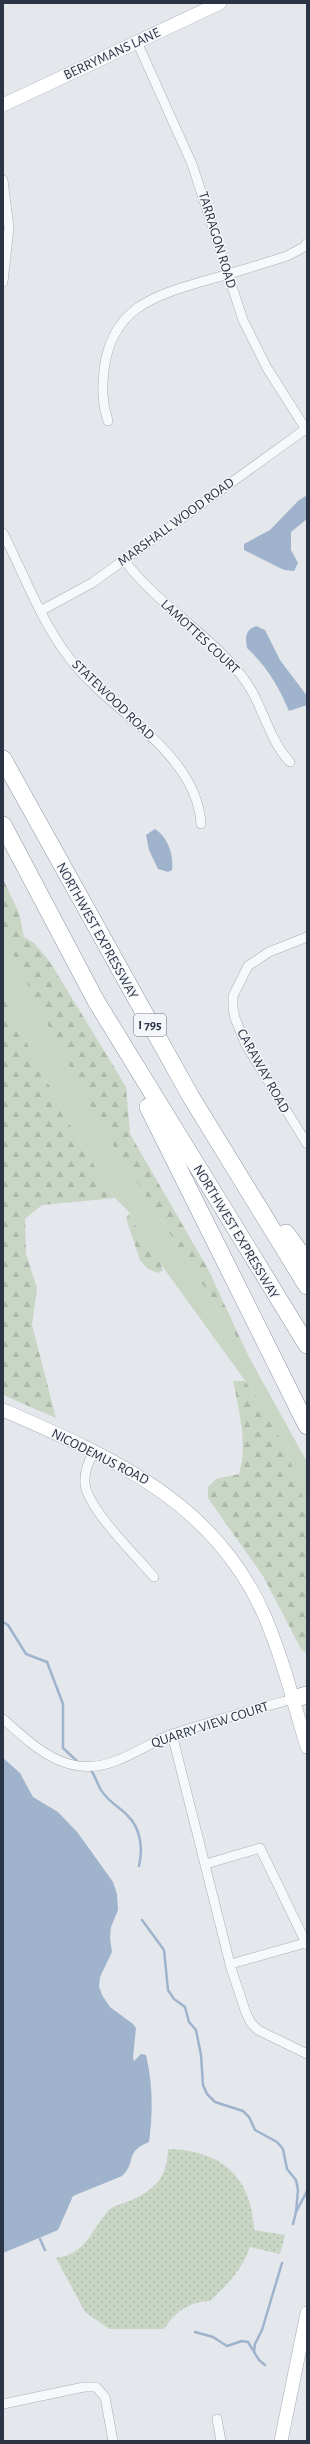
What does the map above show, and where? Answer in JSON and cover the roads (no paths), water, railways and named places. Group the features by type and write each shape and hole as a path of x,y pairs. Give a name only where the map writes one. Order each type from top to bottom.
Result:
{"highway":[{"name":"NORTHWEST EXPRESSWAY","path":"3,758 191,1097 307,1286"},
{"name":"NORTHWEST EXPRESSWAY","path":"3,825 96,1001 307,1345"},
{"path":"96,1001 307,1426"},
{"path":"191,1097 243,1168 307,1262"}],"street":[{"name":"BERRYMANS LANE","path":"3,105 137,42 202,7 220,3"},
{"name":"TARRAGON ROAD","path":"137,42 192,164 227,274 253,344 307,429"},
{"path":"3,180 9,221 3,278"},
{"path":"108,421 102,390 105,361 114,335 125,319 155,296 287,256 304,247 307,243"},
{"name":"MARSHALL WOOD ROAD","path":"42,610 92,583 307,429"},
{"name":"STATEWOOD ROAD","path":"3,532 59,642 82,673 160,745 174,762 188,782 196,797 200,809 201,824"},
{"name":"LAMOTTES COURT","path":"124,560 147,587 213,646 242,677 261,709 282,753 290,762"},
{"name":"CARAWAY ROAD","path":"307,938 269,952 248,966 241,977 233,1002 235,1018 246,1045 307,1144"},
{"name":"NICODEMUS ROAD","path":"3,1410 94,1451 127,1468 170,1496 197,1520 227,1554 241,1574 264,1616 300,1697 307,1747"},
{"path":"94,1451 84,1474 86,1493 100,1513 154,1577"},
{"name":"QUARRY VIEW COURT","path":"3,1719 39,1751 60,1762 85,1766 118,1760 172,1734 300,1697"},
{"path":"172,1734 239,1996 251,2023 258,2030 307,2054"},
{"path":"206,1864 260,1848 306,1944 231,1964"},
{"path":"281,2441 307,2313"},
{"path":"3,2404 84,2387 96,2387 105,2397 113,2441"},
{"path":"216,2420 221,2441"}],"water":[{"path":"307,495 307,519 291,532 291,550 298,563 294,571 284,570 244,550 244,544 270,530 298,501"},
{"path":"256,626 265,630 280,660 307,696 307,705 289,711 281,693 271,677 247,648 246,641 248,632"},
{"path":"155,829 160,832 167,842 171,853 172,870 168,872 158,869 149,850 146,835"},
{"path":"3,1758 20,1773 33,1797 58,1812 78,1833 113,1882 117,1894 118,1910 111,1927 110,1938 112,1952 100,1977 99,1986 102,1995 110,2007 133,2024 136,2028 133,2058 134,2061 141,2054 146,2055 150,2077 152,2109 149,2142 141,2146 133,2153 129,2166 122,2176 73,2196 58,2230 3,2253"}],"waterway":[{"path":"3,1622 8,1625 26,1654 47,1662 63,1704 63,1748 77,1761"},
{"path":"90,1768 104,1794 128,1816 136,1827 141,1846 139,1866"},
{"path":"142,1920 164,1950 168,1990 174,1999 185,2007 189,2022 196,2030 201,2055 203,2085 207,2094 215,2102 243,2111 249,2117 255,2130 277,2142 283,2149 287,2169 296,2180 298,2190 296,2212"},
{"path":"293,2224 296,2212 307,2191"},
{"path":"40,2239 45,2250"},
{"path":"265,2365 259,2360 254,2352 255,2344 262,2330 282,2263"},
{"path":"195,2332 213,2337 227,2346 242,2341 248,2342 253,2350"}]}
